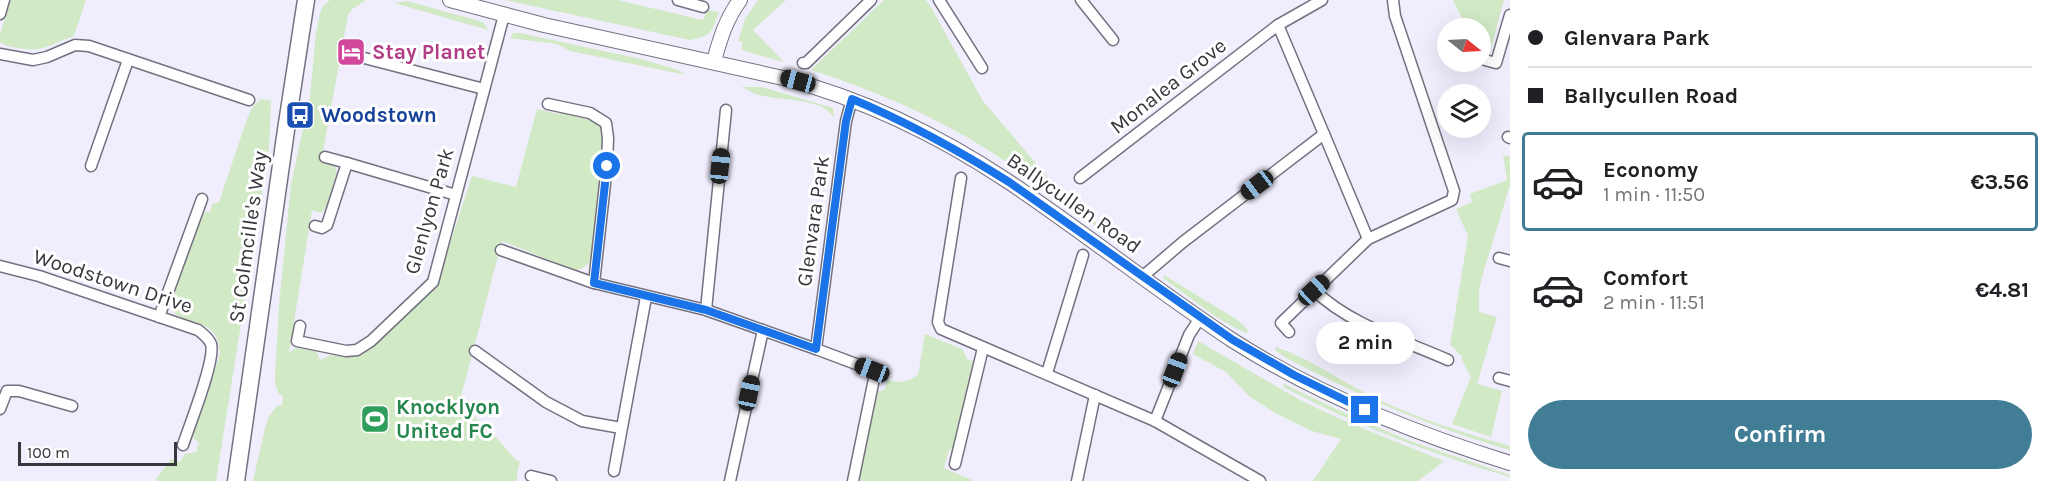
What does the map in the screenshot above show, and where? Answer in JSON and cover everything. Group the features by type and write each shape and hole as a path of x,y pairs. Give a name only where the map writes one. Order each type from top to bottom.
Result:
{"main road":[{"path":"304,5 318,0"},
{"name":"St Colmcille's Way","path":"236,481 304,5"}],"street":[{"path":"0,14 4,0"},
{"name":"Ballycullen Road","path":"450,0 504,15 790,79 852,99 903,121 1009,182 1200,318 1256,354 1336,397 1413,431 1510,463"},
{"path":"678,0 704,7"},
{"path":"714,61 723,31 740,0"},
{"path":"803,63 806,63 871,0"},
{"path":"939,0 981,68"},
{"path":"1081,0 1113,40"},
{"name":"Monalea Grove","path":"1080,178 1278,25 1322,0"},
{"path":"1289,332 1281,323 1368,239 1452,200 1454,195 1395,16 1393,0"},
{"name":"Glenlyon Park","path":"300,326 297,341 346,351 357,350 370,341 433,282 504,15"},
{"path":"1491,62 1496,63 1510,15"},
{"path":"1278,25 1368,239"},
{"path":"0,54 33,60 47,57 75,45 89,46 249,100"},
{"path":"345,53 484,90"},
{"path":"91,166 128,60"},
{"name":"Glenvara Park","path":"816,349 846,121 852,99"},
{"path":"548,104 590,112 606,123 607,166 594,283"},
{"path":"706,310 726,110"},
{"path":"1142,277 1324,134"},
{"path":"325,157 456,195"},
{"path":"315,226 322,228 327,225 346,164"},
{"path":"961,178 938,322 941,329 1155,421 1260,481"},
{"path":"159,317 202,199"},
{"path":"501,250 594,283 706,310 872,370 875,374 853,481"},
{"path":"1047,374 1083,255"},
{"name":"Woodstown Drive","path":"0,266 39,276 198,330 206,336 211,344 210,362 183,446"},
{"path":"1314,290 1337,309 1385,334 1448,360"},
{"path":"614,471 646,297"},
{"path":"1155,421 1189,335 1200,318"},
{"path":"730,481 763,330"},
{"path":"955,464 983,348"},
{"path":"475,351 546,402 582,421 621,428"},
{"path":"0,409 6,391 19,391 72,406"},
{"path":"1077,481 1095,395"},
{"path":"531,476 552,481"}],"green space":[{"path":"10,0 86,0 74,36 47,47 27,49 0,42"},
{"path":"330,0 366,0 351,10 348,15 321,162 335,167 337,172 326,208 321,213 312,210 289,353 295,348 315,351 320,360 331,355 347,356 365,349 436,286 472,176 516,187 537,109 593,118 601,128 601,162 591,259 584,267 574,270 502,241 459,404 486,426 516,460 520,461 517,481 253,481 269,416 277,406 282,405 283,396 279,394 275,375 279,305 291,184 310,97 320,13 323,6"},
{"path":"505,0 617,0 703,20 707,10 719,12 710,32 690,40"},
{"path":"758,0 786,0 753,30 784,62 741,49 743,42 738,41 745,19"},
{"path":"884,0 926,0 983,101 1056,187 1122,245 1024,174 963,135 889,99 811,70"},
{"path":"1453,0 1504,0 1491,48 1491,18 1462,18"},
{"path":"407,1 483,22 488,30 394,3"},
{"path":"513,33 641,59 678,70 686,75 570,51 557,44 510,38"},
{"path":"741,87 762,87 833,108 834,118 828,111 811,103 759,95"},
{"path":"261,99 271,101 269,148 216,481 158,481 156,479 171,459 180,462 185,454 196,452 199,443 193,438 192,433 220,354 217,339 211,330 177,315 172,308 172,297 201,217 205,212 210,212 212,204 219,202 247,119 253,106"},
{"path":"1503,155 1510,157 1510,185 1479,290 1479,312 1497,317 1477,384 1502,391 1491,437 1452,424 1471,377 1462,356 1450,345 1468,236 1456,209 1472,202 1470,194 1507,180"},
{"path":"1164,275 1239,321 1248,330 1247,333 1226,323 1204,308 1163,278"},
{"path":"925,334 962,349 968,360 974,361 955,447 949,450 944,468 974,481 858,481 878,392 885,389 887,380 903,382 918,375"},
{"path":"1198,341 1300,400 1340,419 1444,461 1418,481 1313,481 1341,439 1312,431 1275,413 1249,396 1226,372 1193,354"},
{"path":"1276,347 1311,362 1356,388 1402,410 1510,446 1510,450 1452,432 1368,398 1286,358 1275,350"},
{"path":"1284,384 1410,441 1510,475 1510,477 1452,459 1367,427 1312,402 1285,388"}],"place":[{"name":"Stay Planet","path":"351,52"},
{"name":"Woodstown","path":"300,115"},
{"name":"Knocklyon United FC","path":"375,419"}],"route":[{"path":"607,166 594,283 706,310 816,349 846,121 852,99 903,121 976,161 1233,340 1294,375 1365,410"}]}
